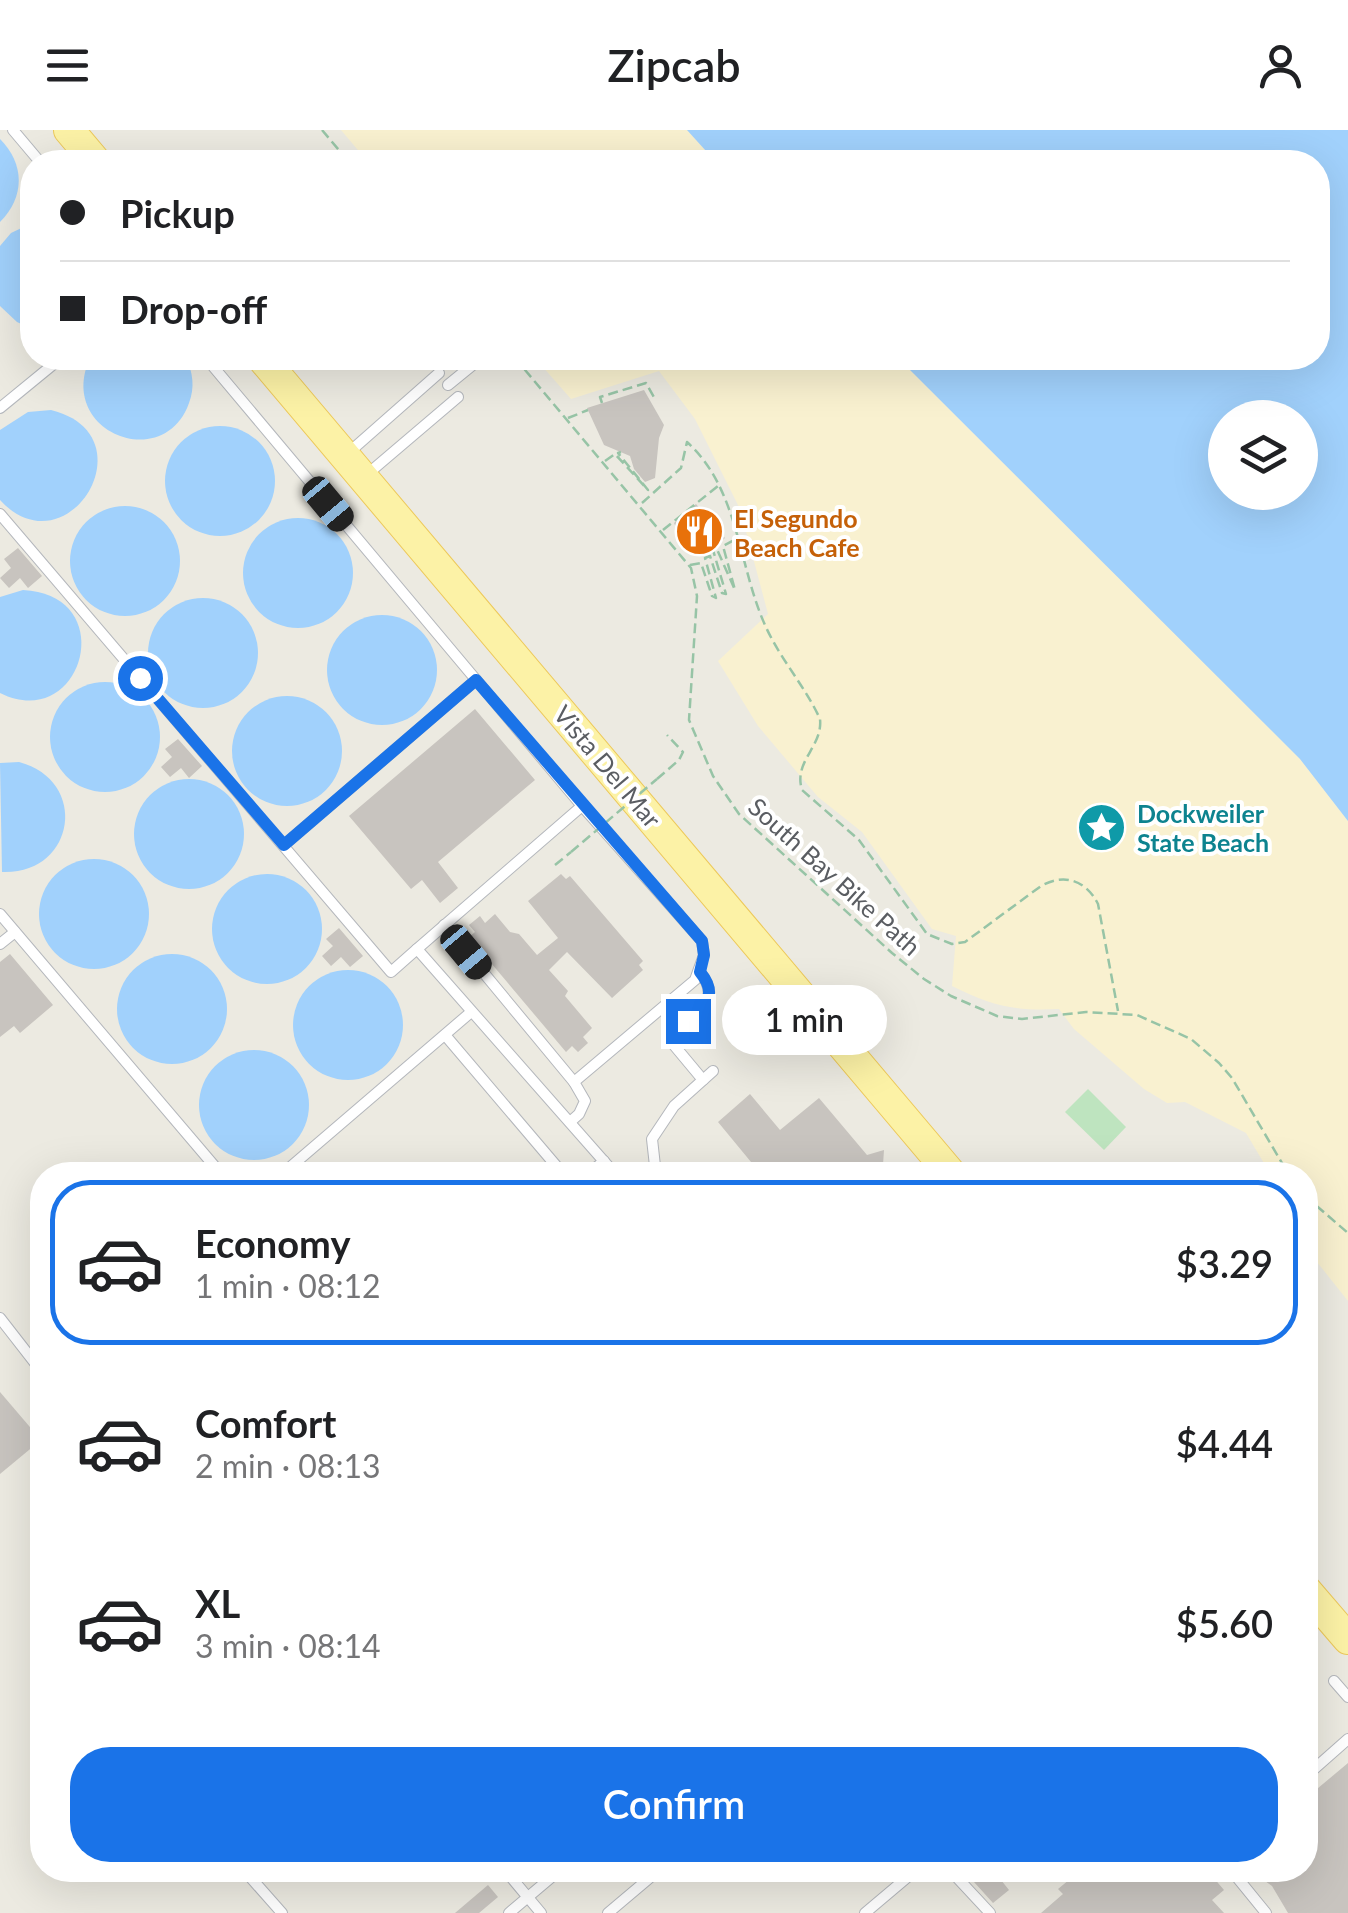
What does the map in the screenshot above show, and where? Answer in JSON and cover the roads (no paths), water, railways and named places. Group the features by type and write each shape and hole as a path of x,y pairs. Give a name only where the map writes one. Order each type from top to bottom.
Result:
{"main road":[{"path":"69,130 86,150"},
{"name":"Vista Del Mar","path":"272,370 941,1162"},
{"path":"1318,1603 1348,1639"}],"lane":[{"path":"12,130 30,150"},
{"path":"0,408 46,370"},
{"path":"216,370 582,806 702,941 704,955 695,980 574,1082"},
{"path":"448,385 466,370"},
{"path":"354,466 439,373"},
{"path":"354,466 458,397"},
{"path":"0,514 391,972 582,806"},
{"path":"284,845 476,680"},
{"path":"0,914 211,1162"},
{"path":"444,925 574,1082 585,1101 570,1122"},
{"path":"0,944 15,932"},
{"path":"417,949 604,1161"},
{"path":"700,972 709,983 707,1005 668,1038 702,1080"},
{"path":"296,1162 470,1013"},
{"path":"444,1035 553,1162"},
{"path":"655,1162 652,1139 674,1106 713,1071"},
{"path":"0,1318 30,1357"},
{"path":"1334,1681 1348,1697"},
{"path":"1318,1765 1348,1739"},
{"path":"255,1882 282,1913"},
{"path":"515,1882 541,1913"},
{"path":"509,1913 546,1882"},
{"path":"608,1913 644,1882"},
{"path":"865,1913 902,1882"},
{"path":"961,1882 990,1913"},
{"path":"1241,1882 1266,1913"}],"water":[{"path":"687,130 1348,130 1348,821 1300,759 910,370 1330,370 1330,150 705,150"},
{"path":"0,139 14,159 19,181 14,202 0,222"},
{"path":"20,229 20,323 0,306 0,246"},
{"path":"87,370 190,370 192,374 189,403 176,424 158,436 138,439 117,435 100,423 88,406 83,384"},
{"path":"51,410 81,424 95,445 97,469 88,492 72,510 50,520 26,518 0,500 0,430 28,412"},
{"path":"220,426 241,430 259,442 271,460 275,481 271,502 259,520 241,532 220,536 199,532 181,520 169,502 165,481 169,460 181,442 199,430"},
{"path":"125,506 146,510 164,522 176,540 180,561 176,582 164,600 146,612 125,616 104,612 86,600 74,582 70,561 74,540 86,522 104,510"},
{"path":"298,518 319,522 337,534 349,552 353,573 349,594 337,612 319,624 298,628 277,624 259,612 247,594 243,573 247,552 259,534 277,522"},
{"path":"23,590 54,598 73,614 81,636 79,659 69,680 52,695 29,701 0,693 0,597"},
{"path":"203,598 224,602 242,614 254,632 258,653 254,674 242,692 224,704 203,708 182,704 164,692 152,674 148,653 152,632 164,614 182,602"},
{"path":"382,615 403,619 421,631 433,649 437,670 433,691 421,709 403,721 382,725 361,721 343,709 331,691 327,670 331,649 343,631 361,619"},
{"path":"105,682 126,686 144,698 156,716 160,737 156,758 144,776 126,788 105,792 84,788 66,776 54,758 50,737 54,716 66,698 84,686"},
{"path":"287,696 308,700 326,712 338,730 342,751 338,772 326,790 308,802 287,806 266,802 248,790 236,772 232,751 236,730 248,712 266,700"},
{"path":"19,762 42,772 57,788 64,806 64,825 58,844 45,859 27,869 2,872 0,763"},
{"path":"189,779 210,783 228,795 240,813 244,834 240,855 228,873 210,885 189,889 168,885 150,873 138,855 134,834 138,813 150,795 168,783"},
{"path":"94,859 115,863 133,875 145,893 149,914 145,935 133,953 115,965 94,969 73,965 55,953 43,935 39,914 43,893 55,875 73,863"},
{"path":"267,874 288,878 306,890 318,908 322,929 318,950 306,968 288,980 267,984 246,980 228,968 216,950 212,929 216,908 228,890 246,878"},
{"path":"172,954 193,958 211,970 223,988 227,1009 223,1030 211,1048 193,1060 172,1064 151,1060 133,1048 121,1030 117,1009 121,988 133,970 151,958"},
{"path":"348,970 369,974 387,986 399,1004 403,1025 399,1046 387,1064 369,1076 348,1080 327,1076 309,1064 297,1046 293,1025 297,1004 309,986 327,974"},
{"path":"254,1050 275,1054 293,1066 305,1084 309,1105 305,1126 293,1144 275,1156 254,1160 233,1156 215,1144 203,1126 199,1105 203,1084 215,1066 233,1054"}],"place":[{"name":"El Segundo Beach Cafe","path":"699,532"},
{"name":"Dockweiler State Beach","path":"1102,827"}]}
